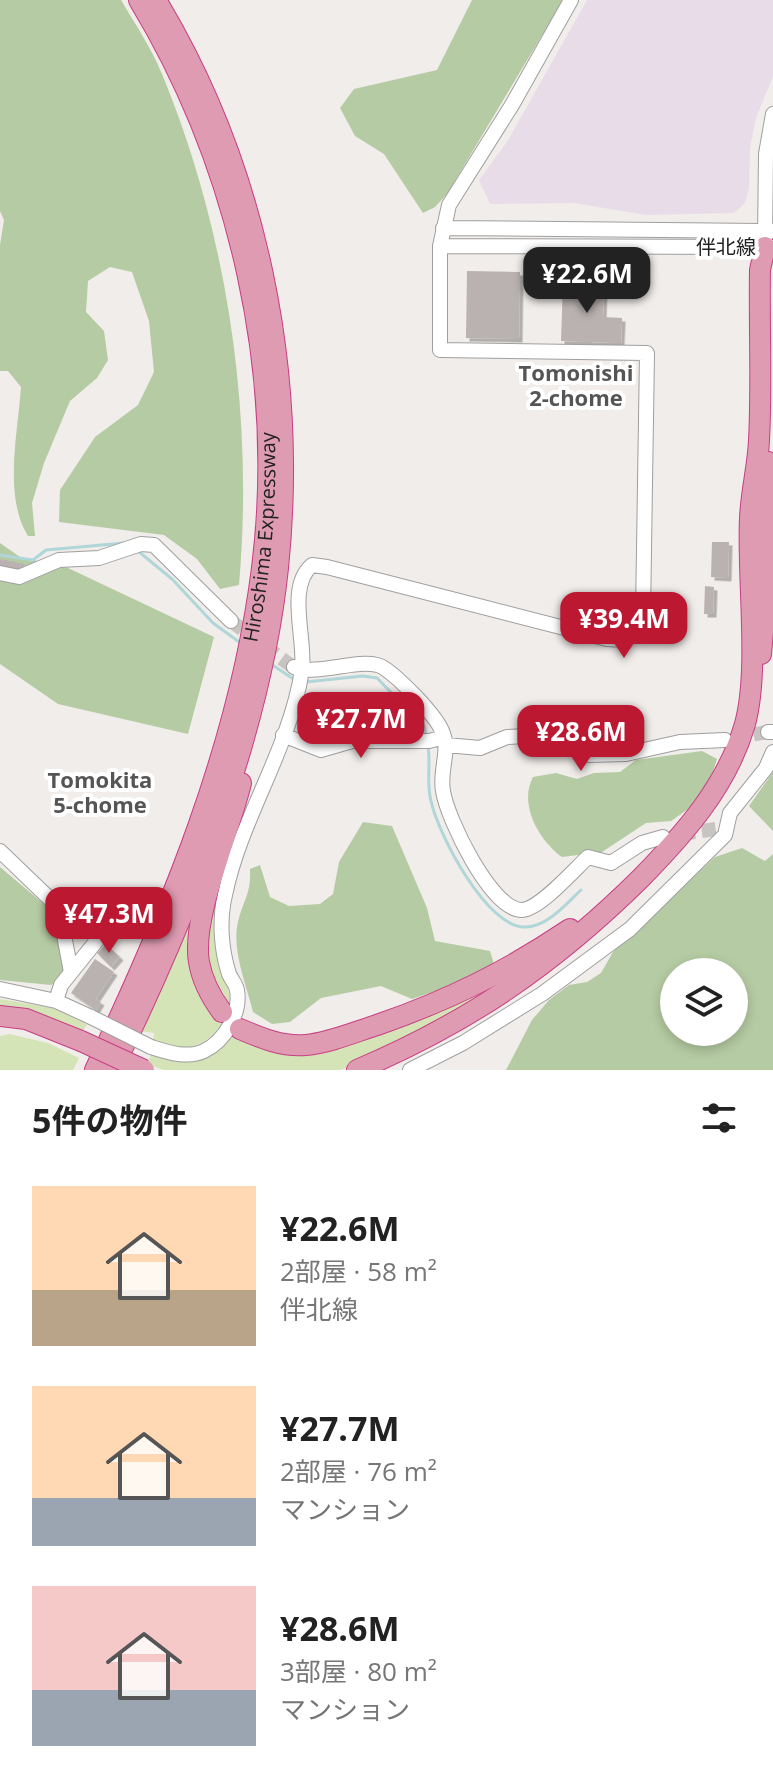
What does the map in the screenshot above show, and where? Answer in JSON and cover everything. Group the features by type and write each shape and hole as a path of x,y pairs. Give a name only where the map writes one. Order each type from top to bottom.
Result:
{"highway":[{"name":"Hiroshima Expressway","path":"95,1070 138,975 195,833 234,706 262,566 267,435 252,299 238,233 195,109 139,0"},
{"name":"Hiroshima Expressway","path":"112,1070 154,978 211,835 267,637 278,570 283,448 268,297 232,162 206,96 156,0"},
{"path":"357,1070 438,1032 534,972 586,933 711,797 731,761 745,722 748,700 750,517 759,441 760,270 769,239"},
{"path":"380,1070 482,1017 592,939 684,847 719,802 738,766 752,725 766,599 772,270 769,239"},
{"path":"222,1012 209,994 198,960 201,928 247,758 267,637"},
{"path":"240,1029 279,1044 306,1045 446,1001 515,966 579,923 671,839"},
{"path":"86,1070 138,975"},
{"path":"0,1016 36,1022 123,1070"},
{"path":"0,1026 23,1028 79,1045 144,1070"}],"street":[{"path":"0,989 56,1001 151,1047 184,1055 203,1052 230,1026 237,1011 237,989 224,950 224,897 235,854 283,735 304,644 299,588 302,574 312,565 607,639 624,641 634,637 640,628 643,615 647,353 440,350 440,246 449,205 512,105 571,0"},
{"path":"769,239 766,154 773,114"},
{"name":"伴北線","path":"443,228 769,239"},
{"name":"伴北線","path":"440,246 769,239"},
{"path":"0,573 19,577 59,560 99,558 141,544 154,545 231,621"},
{"path":"297,669 383,666 432,716 445,741 443,795 467,850 486,882 505,904 515,908 536,905 588,857 611,863 642,843 671,839"},
{"path":"283,735 321,750 352,741 445,741 465,750 480,748 507,737 526,736 562,740 586,755 626,754 680,742 725,740"},
{"path":"410,1070 463,1043 542,994 630,929 725,835 721,829 730,813 766,768 773,752"},
{"path":"0,851 52,901 61,919 71,972"},
{"path":"56,1001 61,985 102,934"}],"shaded area":[{"path":"587,0 773,0 773,76 756,118 745,203 734,213 646,215 574,203 490,204 479,180 507,142"}],"green space":[{"path":"0,0 121,0 162,74 204,197 231,325 243,456 239,585 220,589 197,559 164,535 59,522 60,490 95,437 138,405 154,372 149,321 132,272 110,267 88,281 86,312 104,331 108,360 97,378 70,401 44,463 32,503 35,536 28,536 20,520 14,463 21,387 8,371 0,371 0,245 4,220 0,211"},
{"path":"472,0 563,0 447,194 435,207 423,213 384,154 355,136 340,108 354,89 437,70"},
{"path":"0,543 20,557 68,568 214,637 188,734 58,704 0,664"},
{"path":"702,751 717,759 710,781 694,805 671,821 646,823 602,852 562,857 546,842 534,822 528,799 533,777 556,773 577,779 594,773 620,772 636,760"},
{"path":"773,772 773,831 749,806"},
{"path":"363,822 392,826 427,908 435,941 490,951 494,964 474,978 412,999 381,986 321,998 290,1022 272,1024 253,1012 236,941 239,918 249,890 250,869 260,865 270,897 289,906 320,904 333,894 339,862"},
{"path":"742,848 765,861 773,854 773,1070 506,1070 532,1020 549,1000 569,985 587,982 601,973 613,952 715,857"},
{"path":"0,867 45,905 71,972 51,985 0,980"},
{"path":"224,868 215,910 214,935 229,992 228,1016 220,1028 200,1044 173,1047 153,1041 154,1033 140,1031 195,900 192,937 227,1008 225,996 209,968 206,950 210,914"},
{"path":"502,984 369,1060 340,1070 164,1070 147,1064 151,1055 176,1061 206,1056 235,1034 342,1045 402,1027"},
{"path":"0,999 53,1008 87,1024 82,1033 38,1012 0,1007"},
{"path":"9,1034 48,1043 79,1058 73,1070 0,1070 0,1036"}],"building":[{"path":"467,271 520,272 519,339 466,338"},
{"path":"563,282 604,284 603,317 622,318 621,343 561,341"},
{"path":"712,542 729,542 728,578 711,577"},
{"path":"0,559 24,564 23,573 0,569"},
{"path":"705,586 714,587 713,614 704,614"},
{"path":"106,944 120,957 111,967 97,953"},
{"path":"95,959 114,972 96,999 101,1002 96,1010 71,993"}],"waterway":[{"path":"0,555 33,560 46,550 124,543"},
{"path":"138,551 172,579 213,623 242,644"},
{"path":"271,664 295,680"},
{"path":"306,682 363,676 377,678 424,726 426,735"},
{"path":"428,747 430,794 443,835 467,878 496,913 511,924 534,926 556,913 581,890"}],"tunnel":[{"path":"231,621 293,667"},
{"path":"733,738 768,732"},
{"path":"681,834 716,829"}],"district":[{"name":"Tomonishi 2-chome","path":"576,386"},
{"name":"Tomokita 5-chome","path":"100,792"}]}
